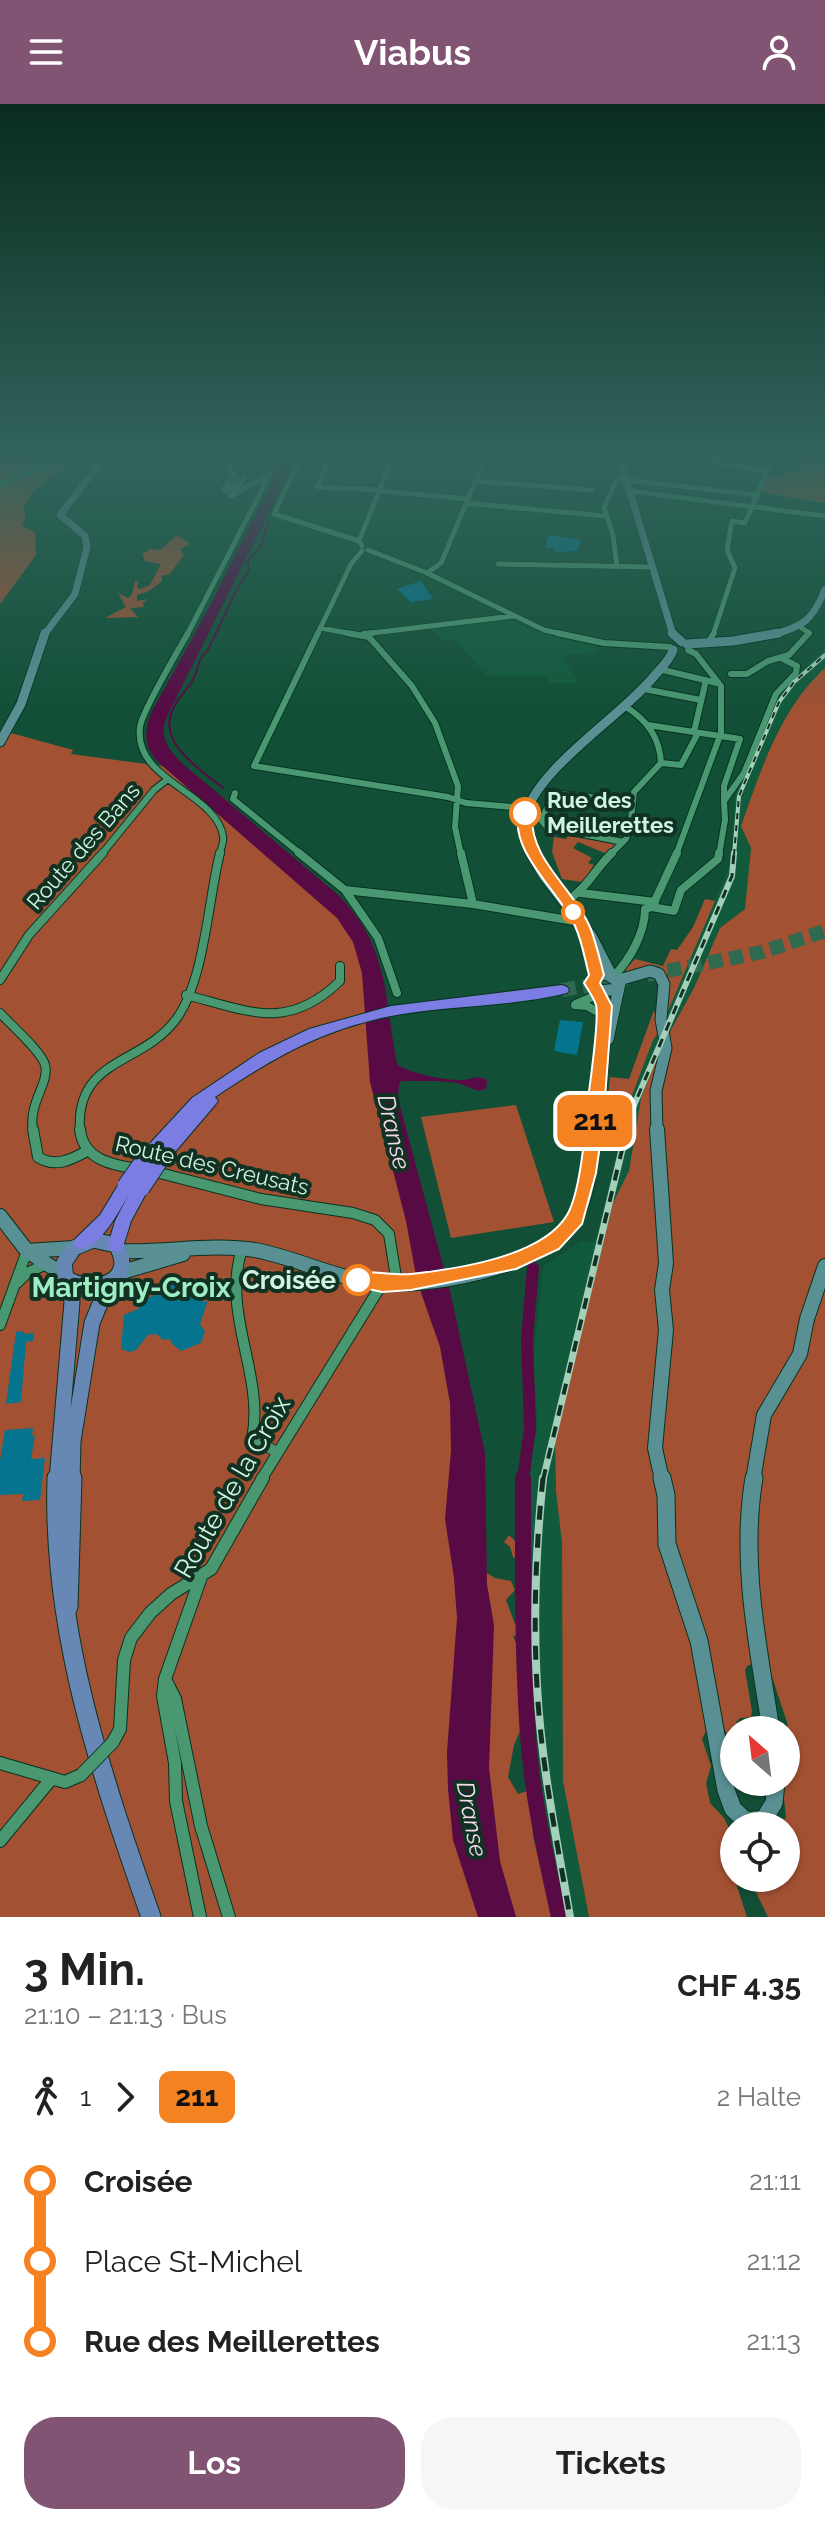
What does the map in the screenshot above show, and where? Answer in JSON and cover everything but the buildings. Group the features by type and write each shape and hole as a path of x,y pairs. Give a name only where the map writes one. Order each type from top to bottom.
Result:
{"highway":[{"path":"78,1245 106,1220 156,1154 239,1073 301,1038 391,1011 562,990"},
{"path":"119,1248 120,1228 134,1187"}],"main road":[{"path":"67,1618 71,1588 73,1441 92,1323 123,1262 119,1248 99,1239 78,1245 65,1259 72,1302 61,1422 59,1581 72,1662 91,1737 151,1917"},
{"path":"66,1278 87,1288 114,1277"}],"street":[{"path":"0,742 21,711 43,636 53,618 73,596 86,544"},
{"path":"168,779 142,749 141,720 235,544"},
{"path":"354,544 427,573 542,630 600,642 686,647 778,633 799,626 815,613 825,589"},
{"path":"364,544 351,564 254,766 458,801 526,808"},
{"path":"427,573 441,563 449,544"},
{"path":"614,544 617,567"},
{"path":"644,544 671,647 671,656 659,673"},
{"path":"706,644 715,631 735,568 727,550 728,544"},
{"path":"498,564 651,567"},
{"path":"597,989 607,992 628,961 645,920 645,909 654,904 689,825 695,796 720,736 723,707 718,683 696,654 674,637 665,615"},
{"path":"320,628 364,634 513,616"},
{"path":"731,674 747,674 768,661 789,655 809,633 799,626"},
{"path":"364,634 412,686 435,723 451,761 458,786 455,827 473,904"},
{"path":"119,1248 238,1248 382,1284 491,1268 541,1251 560,1237 575,1218 588,1173 615,980 598,947 527,841 523,826 526,808 542,783 626,707 686,647"},
{"path":"724,801 744,773 776,694 796,673 797,666 781,658"},
{"path":"659,673 718,683"},
{"path":"566,901 581,893 593,871 623,842 630,829 632,801 639,784 661,763 681,765 696,732 706,680"},
{"path":"644,689 701,700"},
{"path":"626,707 648,725 659,749 661,763"},
{"path":"581,893 654,904 674,911 684,887 715,863 720,855 725,820 724,786 740,739 648,725"},
{"name":"Route des Bans","path":"0,980 55,905 136,816 160,783 168,779"},
{"name":"Route des Creusats","path":"168,779 211,816 223,836 211,906 179,1016 170,1027 109,1066 86,1089 80,1102 79,1125 87,1151 99,1160 114,1165 167,1173 261,1199 368,1217 381,1224 389,1234 404,1283"},
{"path":"235,793 233,799 345,890 373,928 391,962 397,993"},
{"path":"623,842 540,823 547,805 557,794 632,801"},
{"path":"345,890 473,904 581,924"},
{"path":"581,924 597,975"},
{"path":"186,995 272,1015 292,1015 314,1005 334,989 340,981 340,966"},
{"path":"597,975 615,980 650,971 659,974 664,984 661,1019 666,1048 656,1091 666,1263 662,1290 666,1330 654,1439 666,1495 667,1544 699,1641 720,1757"},
{"path":"597,975 592,982 604,1006 602,1063"},
{"path":"597,989 592,997 575,1005 587,1006 603,1015"},
{"path":"0,1013 37,1050 46,1065 46,1075 31,1112 38,1157 43,1161 61,1163 87,1151"},
{"path":"0,1216 12,1237 44,1265 66,1278"},
{"path":"27,1251 78,1245"},
{"path":"114,1277 203,1248"},
{"path":"238,1248 236,1286 244,1361 256,1407 252,1439 277,1452"},
{"path":"0,1325 27,1251"},
{"path":"14,1287 27,1273 44,1265"},
{"path":"769,1716 751,1605 747,1519 764,1415 800,1354 807,1319 825,1266"},
{"name":"Route de la Croix","path":"200,1917 176,1801 175,1763 163,1696 165,1679 201,1577 217,1560 277,1452 370,1308 382,1284"},
{"path":"0,1763 65,1782 81,1775 113,1742 120,1729 124,1660 131,1638 171,1594 186,1582 201,1577"},
{"path":"165,1679 175,1699 201,1826 229,1917"},
{"path":"0,1841 52,1778"},
{"path":"728,1796 733,1809 746,1821 764,1819 775,1796"}],"shaded area":[{"path":"0,544 35,544 36,555 0,604"},
{"path":"167,544 190,544 180,549 184,555 169,575 162,575 162,581 137,595 137,601 149,599 143,602 144,607 130,608 138,617 105,618 126,607 118,593 128,598 132,595 135,581 138,581 137,588 150,585 161,564 145,561 142,554 150,549 160,550"},
{"path":"513,621 533,631 596,645 599,652 563,655 579,683 550,683 548,677 486,675 455,640 443,640 429,627"},
{"path":"825,648 825,668 800,696 779,729 741,826 751,848 745,909 720,928 694,988 661,1048 641,1098 629,1171 613,1204 555,1440 556,1492 562,1543 563,1781 589,1917 552,1917 533,1836 532,1565 526,1479 538,1426 533,1363 543,1267 581,1241 595,1243 626,1117 630,1076 651,1024 666,1011 694,932 706,924 708,912 731,864 735,796 782,691"},
{"path":"825,668 825,1917 768,1917 756,1892 800,1892 800,1812 785,1812 784,1796 800,1796 800,1716 785,1716 771,1674 763,1665 748,1665 745,1670 751,1716 720,1716 720,1728 707,1729 702,1739 711,1766 706,1783 710,1803 720,1814 720,1892 739,1892 747,1917 589,1917 563,1781 562,1543 556,1491 555,1440 613,1203 629,1171 641,1098 661,1048 694,988 720,928 745,909 751,848 741,826 774,741 809,684"},
{"path":"0,730 73,750 71,754 177,768 338,908 359,940 391,1128 466,1425 481,1917 0,1917"},
{"path":"568,836 616,844 607,854 578,842 573,848 592,858 588,863 594,865 583,882 562,879 552,852 554,837 566,839"},
{"path":"705,899 715,901 665,1018 668,975 652,967 625,970 635,959 663,966 671,949 677,950 693,927"},
{"path":"654,1010 659,1032 653,1040 622,1122 606,1117 610,1077 629,1079"},
{"path":"516,1105 554,1222 451,1238 421,1117"},
{"path":"509,1535 520,1546 528,1541 530,1545 528,1628 526,1633 513,1636 523,1660 518,1691 520,1731 508,1777 518,1794 527,1791 527,1763 531,1759 533,1836 552,1917 509,1917 483,1815 480,1569 495,1578 511,1581 515,1590 506,1600 518,1625 523,1564 513,1557 510,1547 504,1542"}],"water":[{"name":"Dranse","path":"241,544 254,544 168,714 164,735 172,753 337,894 354,914 376,953 397,1064 438,1078 462,1080 480,1077 487,1080 486,1089 478,1091 458,1083 402,1081 399,1083 398,1099 451,1295 485,1453 487,1584 494,1625 489,1768 500,1861 516,1917 478,1917 453,1840 447,1752 457,1618 445,1519 451,1451 450,1403 440,1347 417,1281 406,1221 370,1082 362,973 353,942 337,918 158,762 146,738 152,711"}],"waterway":[{"path":"238,587 249,570 248,561 262,544"},
{"path":"223,788 183,754 171,733 169,721 175,705 194,679 201,657 208,650 237,589"},
{"path":"523,1480 530,1428 527,1339 533,1268"},
{"path":"523,1480 528,1735 536,1804 559,1917"}],"tunnel":[{"path":"647,975 762,952 825,931"},
{"path":"562,990 627,979"}],"railway":[{"path":"734,855 739,796 779,702 794,682 825,655"},
{"path":"627,1131 632,1110 732,876 734,853"},
{"path":"543,1480 627,1129"},
{"path":"543,1478 536,1582 537,1686 546,1773 570,1917"}],"bus line":[{"name":"211","path":"358,1280 382,1284 411,1282 516,1261 552,1243 575,1218 588,1173 595,1124 604,1006 592,983 597,975 582,926 529,847 524,830 525,813"}],"place":[{"name":"Rue des Meillerettes","path":"525,813"},
{"name":"Croisée","path":"358,1280"}],"district":[{"name":"Martigny-Croix","path":"131,1287"}]}
